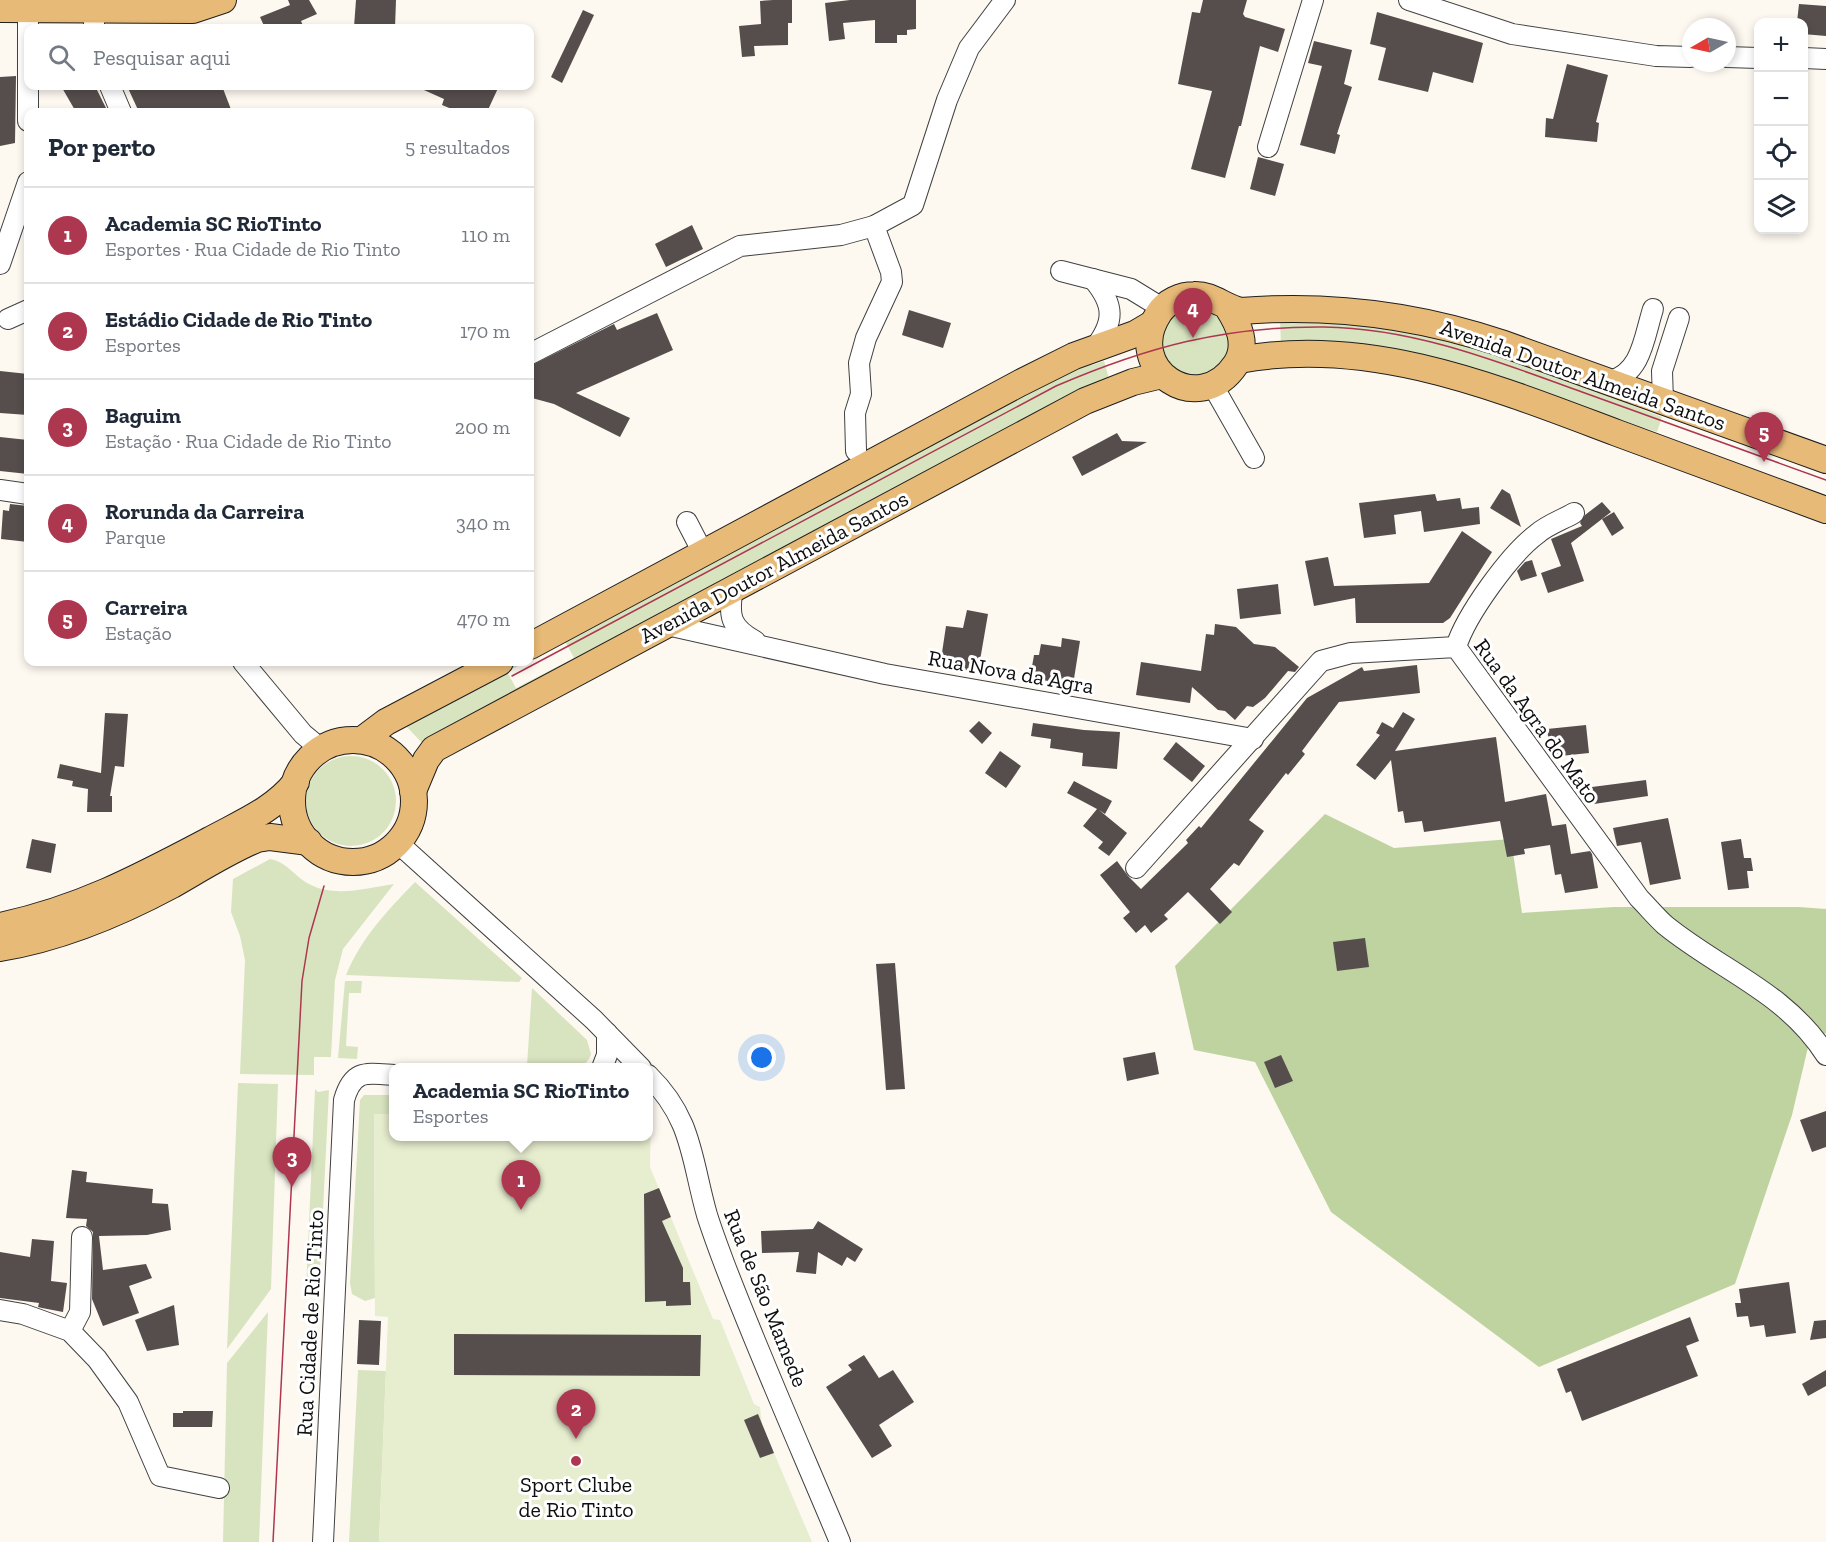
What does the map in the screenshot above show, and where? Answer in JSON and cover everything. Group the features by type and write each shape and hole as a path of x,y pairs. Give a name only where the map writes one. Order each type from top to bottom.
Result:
{"main road":[{"path":"0,9 26,4 94,19 193,10 223,0"},
{"path":"1195,294 1213,298 1228,308 1239,324 1242,339 1239,360 1228,375 1213,386 1195,389 1177,386 1162,375 1152,360 1149,349 1157,316 1177,298 1195,294"},
{"name":"Avenida Doutor Almeida Santos","path":"1228,308 1241,311 1321,308 1414,319 1461,330 1610,381 1826,460"},
{"name":"Avenida Doutor Almeida Santos","path":"534,644 1020,383 1094,349 1135,334 1157,316"},
{"name":"Avenida Doutor Almeida Santos","path":"1239,360 1262,356 1320,354 1403,363 1515,395 1826,510"},
{"name":"Avenida Doutor Almeida Santos","path":"413,791 426,760 434,749 1085,401 1133,382 1162,375"},
{"path":"362,740 386,722 492,666"},
{"path":"0,926 76,906 118,889 267,809 287,794 305,763 321,749 334,742 362,740 380,746 396,757 407,773 413,791 414,810 408,828 398,843 382,855 363,861 343,861 324,855 309,842 298,827 293,809 296,782"},
{"path":"0,948 55,936 92,923 170,886 257,839 270,837 309,842"}],"street":[{"path":"534,352 740,246 841,235 874,226 913,205 947,100 969,48 1005,0"},
{"path":"1268,147 1313,0"},
{"path":"1409,0 1512,34 1656,56 1682,57"},
{"path":"26,4 26,24"},
{"path":"1736,57 1754,58"},
{"path":"1808,58 1826,59"},
{"path":"27,90 28,108"},
{"path":"112,90 119,108"},
{"path":"0,264 24,194"},
{"path":"856,451 855,413 861,394 859,363 866,338 892,282 891,272 874,226"},
{"path":"1061,271 1131,289 1157,316"},
{"path":"1093,279 1104,292 1110,312 1104,335 1094,349"},
{"path":"1610,381 1623,378 1637,362 1653,309"},
{"path":"8,319 24,312"},
{"path":"1663,401 1662,371 1679,318"},
{"path":"1213,386 1254,458"},
{"path":"0,490 24,493"},
{"path":"1456,647 1462,629 1517,551 1538,532 1574,513"},
{"path":"687,522 703,553"},
{"name":"Rua Nova da Agra","path":"733,588 730,615 739,632 763,646"},
{"name":"Rua Nova da Agra","path":"667,625 885,674 1252,739"},
{"name":"Rua da Agra do Mato","path":"1136,868 1321,661 1351,653 1456,647 1639,898 1665,925 1788,1009 1806,1026 1826,1055"},
{"path":"246,666 303,734 321,749"},
{"path":"398,843 607,1033 636,1063"},
{"path":"604,1063 607,1055 607,1033"},
{"name":"Rua Cidade de Rio Tinto","path":"323,1542 344,1100 348,1086 356,1077 365,1073 389,1075"},
{"name":"Rua de São Mamede","path":"657,1091 680,1114 689,1138 707,1216 725,1265 840,1542"},
{"path":"70,1331 80,1312 82,1237"},
{"path":"0,1310 24,1314 70,1331 97,1359 128,1402 160,1476 219,1488"}],"green space":[{"path":"1194,307 1214,314 1220,320 1225,327 1229,345 1223,365 1193,380 1164,365 1161,334 1162,326 1172,314"},
{"path":"1280,319 1406,325 1633,398 1631,405 1662,417 1657,432 1644,428 1642,434 1281,346"},
{"path":"1104,361 1110,382 425,746 404,724 510,666 518,666 507,672 516,688 574,658 565,641 534,658 534,653 990,411 1090,362 1092,365"},
{"path":"351,756 368,760 383,769 392,784 396,801 392,818 383,833 368,842 351,846 334,842 319,833 310,818 306,801 310,784 319,769 334,760"},
{"path":"1325,814 1394,848 1511,839 1522,913 1614,907 1826,909 1826,1033 1809,1043 1792,1115 1735,1284 1539,1367 1331,1212 1255,1062 1194,1050 1175,966"},
{"path":"270,859 281,863 304,881 319,888 351,891 394,884 343,949 335,980 331,1057 314,1057 314,1075 240,1074 245,960 240,936 231,912 233,879"},
{"path":"415,882 522,978 519,982 346,975 367,937"},
{"path":"345,981 362,981 361,993 349,993 346,1046 358,1047 357,1059 338,1058"},
{"path":"532,988 587,1040 591,1054 585,1063 527,1063"},
{"path":"238,1083 278,1084 271,1289 227,1349"},
{"path":"315,1089 318,1092 329,1090 319,1291 306,1290"},
{"path":"364,1095 389,1095 389,1114 374,1115 375,1298 365,1301 352,1294 350,1283 360,1100"},
{"path":"374,1114 389,1114 389,1141 650,1141 650,1167 713,1319 720,1320 754,1404 760,1407 762,1425 812,1542 379,1542 388,1317 375,1316"},
{"path":"268,1312 259,1542 223,1542 227,1363"},
{"path":"358,1370 386,1371 379,1542 349,1542"}],"building":[{"path":"288,0 309,0 317,14 301,21 302,24 263,24 260,17 290,5"},
{"path":"356,0 396,0 395,24 354,24"},
{"path":"792,0 792,23 788,23 788,45 754,46 755,56 742,57 739,26 761,24 760,1"},
{"path":"850,0 916,0 916,29 907,30 907,35 897,35 897,43 875,43 875,20 843,23 845,39 829,41 825,3"},
{"path":"1203,0 1247,0 1243,14 1245,17 1285,29 1278,52 1260,46 1241,126 1239,126 1225,178 1191,169 1212,91 1178,84 1192,12 1200,13"},
{"path":"1799,4 1826,6 1826,36 1808,34 1808,18 1797,18"},
{"path":"583,10 594,15 562,83 551,77"},
{"path":"1377,12 1483,43 1473,83 1433,72 1428,92 1378,80 1386,48 1370,44"},
{"path":"1314,41 1352,50 1344,84 1352,87 1337,134 1340,135 1335,154 1300,145 1322,66 1308,63"},
{"path":"1567,64 1608,75 1596,122 1599,123 1597,142 1545,137 1546,118 1553,119"},
{"path":"16,76 15,143 0,146 0,77"},
{"path":"63,90 97,90 106,108 74,108"},
{"path":"129,90 224,90 230,108 137,108"},
{"path":"424,90 497,90 489,108 449,108 442,105 444,99"},
{"path":"1258,157 1284,164 1275,196 1250,189"},
{"path":"692,225 703,249 666,267 655,244"},
{"path":"909,310 951,323 943,348 902,335"},
{"path":"657,313 673,350 576,393 630,418 620,437 554,404 534,399 534,364 614,324 617,330"},
{"path":"0,371 24,374 24,415 0,413"},
{"path":"1117,433 1122,441 1147,442 1082,476 1072,457"},
{"path":"0,437 24,440 24,474 0,471"},
{"path":"1502,489 1510,494 1521,527 1490,508"},
{"path":"1435,494 1437,501 1460,498 1462,509 1479,507 1480,524 1424,532 1421,511 1394,515 1396,534 1364,538 1359,503"},
{"path":"1602,502 1611,512 1571,543 1584,581 1548,593 1541,573 1561,566 1551,539 1582,526 1580,523 1585,515"},
{"path":"10,504 24,506 24,542 1,539 3,510 9,511"},
{"path":"1614,512 1624,528 1612,536 1602,519"},
{"path":"1462,531 1492,552 1450,618 1443,623 1356,623 1355,598 1314,606 1305,561 1328,557 1334,586 1429,583"},
{"path":"1532,560 1537,576 1521,581 1517,571 1525,562"},
{"path":"1278,584 1281,614 1240,619 1237,589"},
{"path":"967,610 988,614 978,672 940,666 946,626 963,628"},
{"path":"1215,624 1236,627 1254,644 1275,647 1299,667 1295,672 1288,671 1265,698 1253,707 1247,706 1235,720 1225,711 1218,710 1192,687 1190,703 1136,695 1141,662 1201,671 1206,634 1214,635"},
{"path":"1062,638 1080,641 1073,685 1030,678 1034,655 1039,655 1041,644 1061,647"},
{"path":"1417,665 1420,693 1339,702 1302,751 1305,754 1288,775 1286,773 1249,820 1264,831 1239,866 1234,863 1210,889 1232,912 1220,924 1188,892 1164,915 1168,919 1151,933 1145,925 1136,933 1123,918 1130,912 1100,875 1117,861 1141,889 1188,843 1186,840 1199,826 1201,828 1307,698 1362,667 1364,671"},
{"path":"1403,712 1415,719 1395,751 1496,737 1505,802 1546,794 1552,826 1566,824 1571,854 1590,851 1592,854 1598,888 1565,893 1561,874 1555,875 1550,845 1524,849 1525,854 1507,857 1500,821 1424,832 1422,821 1405,823 1403,811 1398,812 1391,760 1375,780 1356,765 1380,735 1376,733 1382,722 1393,728"},
{"path":"105,713 128,714 124,767 115,766 110,796 112,796 112,812 87,812 88,789 72,786 73,781 57,778 60,764 101,773"},
{"path":"979,721 992,733 982,744 969,731"},
{"path":"1033,723 1120,732 1117,769 1082,766 1083,753 1050,748 1051,739 1031,736"},
{"path":"1586,725 1589,753 1551,757 1547,729"},
{"path":"1176,742 1205,766 1192,782 1163,759"},
{"path":"1000,751 1021,766 1006,788 985,773"},
{"path":"1646,780 1648,796 1594,804 1592,787"},
{"path":"1074,781 1112,801 1105,814 1099,810 1127,833 1109,856 1098,848 1103,842 1083,826 1097,809 1067,793"},
{"path":"1668,818 1681,879 1650,885 1641,842 1617,846 1613,828"},
{"path":"32,839 56,844 51,873 26,868"},
{"path":"1741,839 1744,858 1751,858 1753,871 1747,871 1749,888 1728,890 1721,842"},
{"path":"1365,938 1369,967 1337,971 1333,942"},
{"path":"895,963 905,1089 886,1090 876,964"},
{"path":"1155,1052 1159,1074 1127,1081 1123,1058"},
{"path":"1281,1055 1293,1081 1275,1088 1264,1062"},
{"path":"1826,1111 1826,1147 1812,1152 1800,1120"},
{"path":"72,1170 87,1172 86,1182 153,1189 152,1203 168,1204 171,1230 147,1235 99,1236 103,1270 146,1264 152,1278 129,1286 139,1313 103,1326 92,1299 93,1232 86,1226 87,1219 66,1218"},
{"path":"659,1188 671,1217 662,1221 683,1268 683,1282 690,1282 691,1305 666,1306 666,1301 645,1302 644,1194"},
{"path":"818,1221 863,1249 855,1262 847,1257 842,1266 818,1252 816,1274 796,1272 799,1252 762,1253 761,1231 813,1229"},
{"path":"32,1239 54,1241 51,1281 67,1283 63,1312 38,1307 39,1303 0,1298 0,1252 30,1257"},
{"path":"1789,1282 1796,1333 1766,1337 1764,1325 1750,1327 1748,1316 1737,1317 1735,1303 1741,1303 1739,1289"},
{"path":"174,1305 179,1345 147,1351 135,1320"},
{"path":"1690,1317 1699,1341 1686,1346 1698,1376 1582,1421 1571,1391 1566,1393 1557,1369"},
{"path":"359,1320 381,1321 379,1365 357,1364"},
{"path":"1826,1320 1826,1338 1810,1340 1814,1321"},
{"path":"454,1334 701,1335 700,1376 454,1375"},
{"path":"864,1355 879,1378 893,1370 914,1402 879,1425 892,1446 872,1458 826,1387 852,1370 848,1365"},
{"path":"1826,1370 1826,1386 1808,1396 1802,1384"},
{"path":"183,1411 213,1411 212,1427 173,1427 173,1413 183,1413"},
{"path":"758,1414 774,1453 760,1458 744,1420"}],"tram line":[{"path":"534,664 1056,386 1154,350 1219,335 1253,330 1324,327 1391,333 1423,340 1519,369 1826,480"},
{"path":"512,676 531,666"},
{"path":"273,1542 302,981 309,938 324,886"}],"place":[{"name":"Rorunda da Carreira","path":"1193,338"},
{"name":"Carreira","path":"1764,462"},
{"name":"Baguim","path":"292,1187"},
{"name":"Academia SC RioTinto","path":"521,1210"},
{"name":"Estádio Cidade de Rio Tinto","path":"576,1439"},
{"name":"Sport Clube de Rio Tinto","path":"576,1461"}]}
